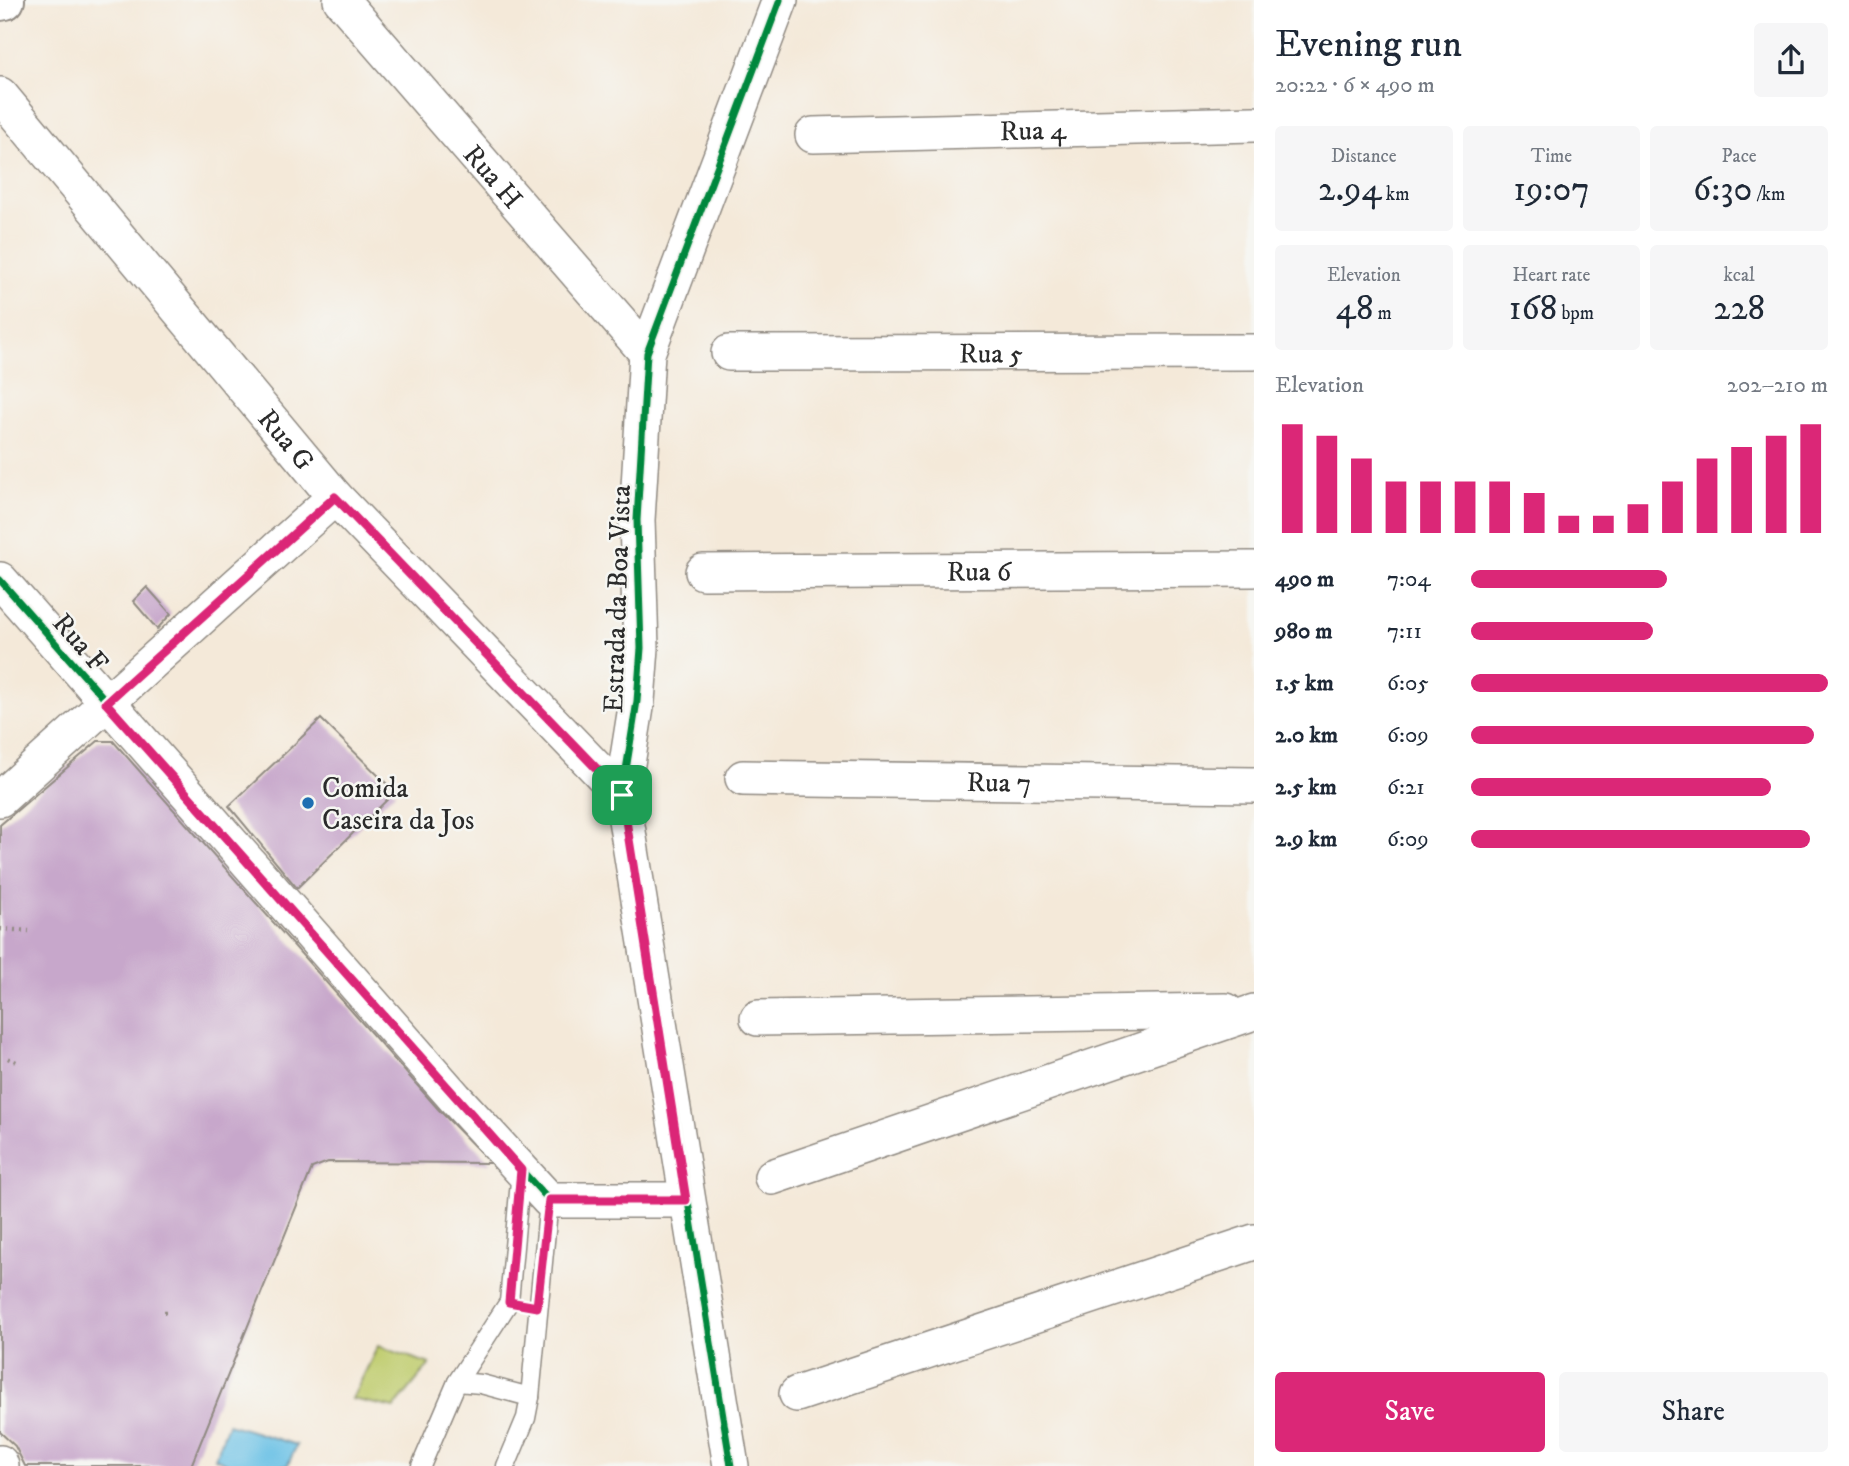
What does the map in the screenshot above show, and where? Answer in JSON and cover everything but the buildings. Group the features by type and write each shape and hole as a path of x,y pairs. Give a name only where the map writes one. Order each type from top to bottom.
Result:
{"street":[{"path":"0,1 5,0"},
{"name":"Rua H","path":"341,0 647,353"},
{"name":"Estrada da Boa Vista","path":"731,1466 622,795 638,701 641,648 637,520 647,353 780,0"},
{"name":"Rua G","path":"0,95 335,497 622,795"},
{"name":"Rua 4","path":"813,135 1254,124"},
{"name":"Rua 5","path":"729,354 1254,352"},
{"path":"0,799 335,497"},
{"name":"Rua 6","path":"703,572 1254,569"},
{"name":"Rua F","path":"0,580 106,703 549,1200"},
{"name":"Rua 7","path":"743,778 1254,785"},
{"path":"758,1018 1254,1011"},
{"path":"772,1177 1254,1011"},
{"path":"549,1200 686,1200"},
{"path":"797,1394 1254,1242"}],"lane":[{"path":"421,1466 457,1382 509,1302 521,1170"},
{"path":"506,1466 526,1419 530,1397 549,1200"},
{"path":"509,1302 537,1307"},
{"path":"457,1382 481,1384 530,1397"}],"path":[{"path":"0,929 29,931"},
{"path":"8,1058 20,1064"}],"green space":[{"path":"378,1346 430,1364 394,1408 352,1399"}],"water":[{"path":"228,1424 297,1445 287,1466 232,1466 215,1458"}],"cycle path":[{"path":"731,1466 622,795 637,701 641,648 637,520 647,353 780,0"},
{"path":"0,580 455,1098 549,1200 686,1200"}],"place":[{"name":"Comida Caseira da Jos","path":"308,803"}],"route":[{"path":"335,497 622,795 686,1200 549,1200 537,1307 509,1302 521,1170 106,703 335,497"}]}
